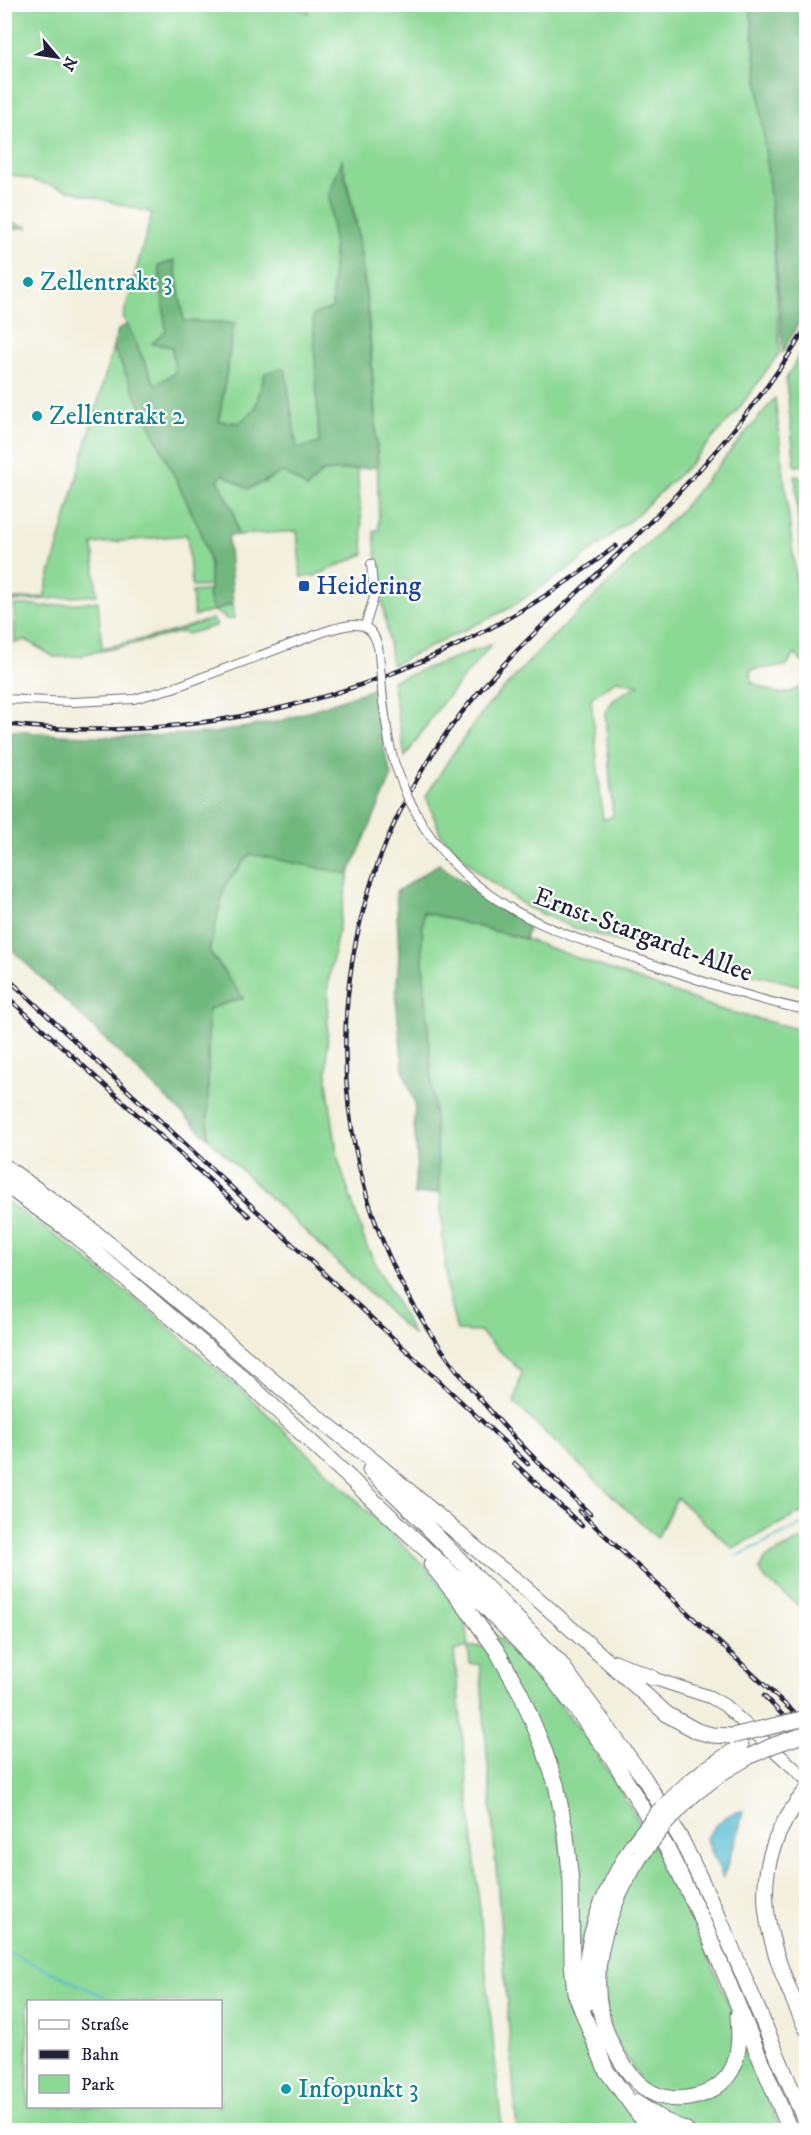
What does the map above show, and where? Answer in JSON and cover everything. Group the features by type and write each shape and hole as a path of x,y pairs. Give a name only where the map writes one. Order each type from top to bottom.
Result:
{"highway":[{"path":"4,1166 82,1222 298,1402 376,1463 522,1585 600,1653 615,1670 678,1722 741,1746 774,1745 807,1734"},
{"path":"4,1184 74,1234 245,1380 470,1591 548,1672 611,1756 668,1850 704,1924 790,2130"},
{"path":"298,1402 412,1511 560,1663 624,1748 682,1841 720,1918 807,2123"},
{"path":"395,1520 470,1612 497,1651 521,1694 556,1784 566,1835 571,1882 572,1963 575,1993 606,2070 650,2130"},
{"path":"600,1653 626,1668 652,1678"},
{"path":"736,2000 739,2040 734,2067 722,2084 701,2096 682,2099 667,2097 649,2091 621,2062 609,2040 600,2014 597,1987 598,1960 610,1914 637,1851 658,1812 690,1790 718,1760 774,1727 807,1718"},
{"path":"807,1791 785,1821 775,1843 767,1872 765,1902 773,1948 790,1993 807,2028"},
{"path":"587,2019 585,1970 591,1933 599,1907 612,1878 637,1851"},
{"path":"627,2097 665,2121 686,2130"}],"main road":[{"path":"652,1678 701,1694 724,1705 807,1779"}],"street":[{"path":"4,699 73,702 134,699 172,688 326,631 349,625 365,626 374,597 371,564"},
{"name":"Ernst-Stargardt-Allee","path":"365,626 374,635 379,653 387,733 394,762 407,796 424,827 443,852 470,880 500,903 526,918 582,940 727,989 807,1010"}],"green space":[{"path":"292,4 308,13 308,4 750,5 772,216 780,352 737,411 688,466 632,519 573,566 510,608 392,665 374,531 379,529 378,492 367,306 358,233 342,162 329,194 334,248 332,309 318,392 320,443 297,449 265,374 255,409 239,423 219,421 234,323 184,321 174,261 159,266 166,331 153,344 172,347 175,373 156,386 123,318 152,213 5,173 4,5"},
{"path":"750,5 806,5 806,310 783,352 772,216"},
{"path":"342,160 357,231 367,301 378,467 322,472 307,488 284,472 248,489 223,474 218,480 233,510 238,535 228,536 233,603 213,611 208,595 210,564 201,532 113,347 118,330 127,324 155,385 175,373 172,347 152,343 166,331 159,266 174,260 184,321 234,323 219,421 239,423 255,409 265,373 285,368 297,449 319,443 313,315 332,308 334,248 329,194"},
{"path":"4,221 28,227 11,229 13,267 5,264"},
{"path":"806,343 806,465 795,466 786,379"},
{"path":"113,347 201,532 210,564 210,586 192,587 187,535 93,544 97,595 7,602 7,600 44,597"},
{"path":"775,398 806,666 795,654 786,666 750,670 752,683 779,693 783,694 806,685 806,987 610,939 569,926 527,907 480,874 441,835 426,796 483,711 544,645 680,511","holes":["617,680 639,685 616,699 605,712 613,816 603,820 591,698"]},
{"path":"357,468 364,554 315,576 301,577 297,531 238,535 233,510 218,480 223,474 265,483 271,477 284,472 307,488 322,472"},
{"path":"795,476 806,476 806,611"},
{"path":"210,590 208,596 213,611 194,616 192,592"},
{"path":"98,601 102,648 165,634 212,619 217,625 188,634 181,632 82,656 54,657 26,640 15,643 14,605 37,605 39,607"},
{"path":"233,603 235,618 228,620 214,611"},
{"path":"492,644 439,707 405,757 392,681"},
{"path":"378,687 385,754 392,776 349,874 250,854 225,885 209,951 243,998 208,1009 208,1138 5,943 5,730 121,737 212,733 281,721"},
{"path":"250,854 349,874 328,983 327,1082 338,1159 366,1245 414,1336 208,1138 208,1009 243,998 209,951 225,885"},
{"path":"439,864 504,912 529,924 525,939 423,912 422,947 440,1192 414,1195 417,1157 415,1104 403,1069 396,999 399,954 396,892"},
{"path":"423,912 525,939 722,1010 806,1031 806,1510 733,1548 677,1498 657,1538 514,1403 522,1372 480,1332 457,1331 447,1290 422,947"},
{"path":"4,1200 65,1242 156,1316 258,1405 433,1574 465,1621 468,1647 454,1651 502,2130 5,2130"},
{"path":"806,1537 806,1611 766,1580 759,1569 766,1558"},
{"path":"481,1619 553,1695 583,1734 667,1867 714,1969 781,2130 656,2130 646,2115 637,2074 612,2037 603,1996 605,1950 578,1943 565,1809"},
{"path":"487,1646 512,1687 539,1751 556,1809 565,1876 570,1977 575,2021 588,2057 607,2088 643,2130 517,2130 480,1665 470,1663 468,1647"}],"water":[{"path":"743,1811 723,1878 706,1838 726,1817"}],"waterway":[{"path":"737,1556 806,1523"},
{"path":"4,1950 105,1997"}],"railway":[{"path":"590,1514 524,1448 462,1377 426,1326 386,1249 359,1168 347,1085 347,1002 361,919 387,840 426,764 477,694 527,641 614,558 693,477 764,390 806,328"},
{"path":"4,724 87,729 168,726 249,715 328,695 404,669 478,634 549,593 616,546"},
{"path":"4,975 528,1464"},
{"path":"4,994 249,1216"},
{"path":"514,1463 582,1526"},
{"path":"579,1511 806,1724"},
{"path":"764,1696 806,1739"}],"place":[{"name":"Zellentrakt 3","path":"28,282"},
{"name":"Zellentrakt 2","path":"37,416"},
{"name":"Heidering","path":"304,586"},
{"name":"Infopunkt 3","path":"286,2089"}]}
